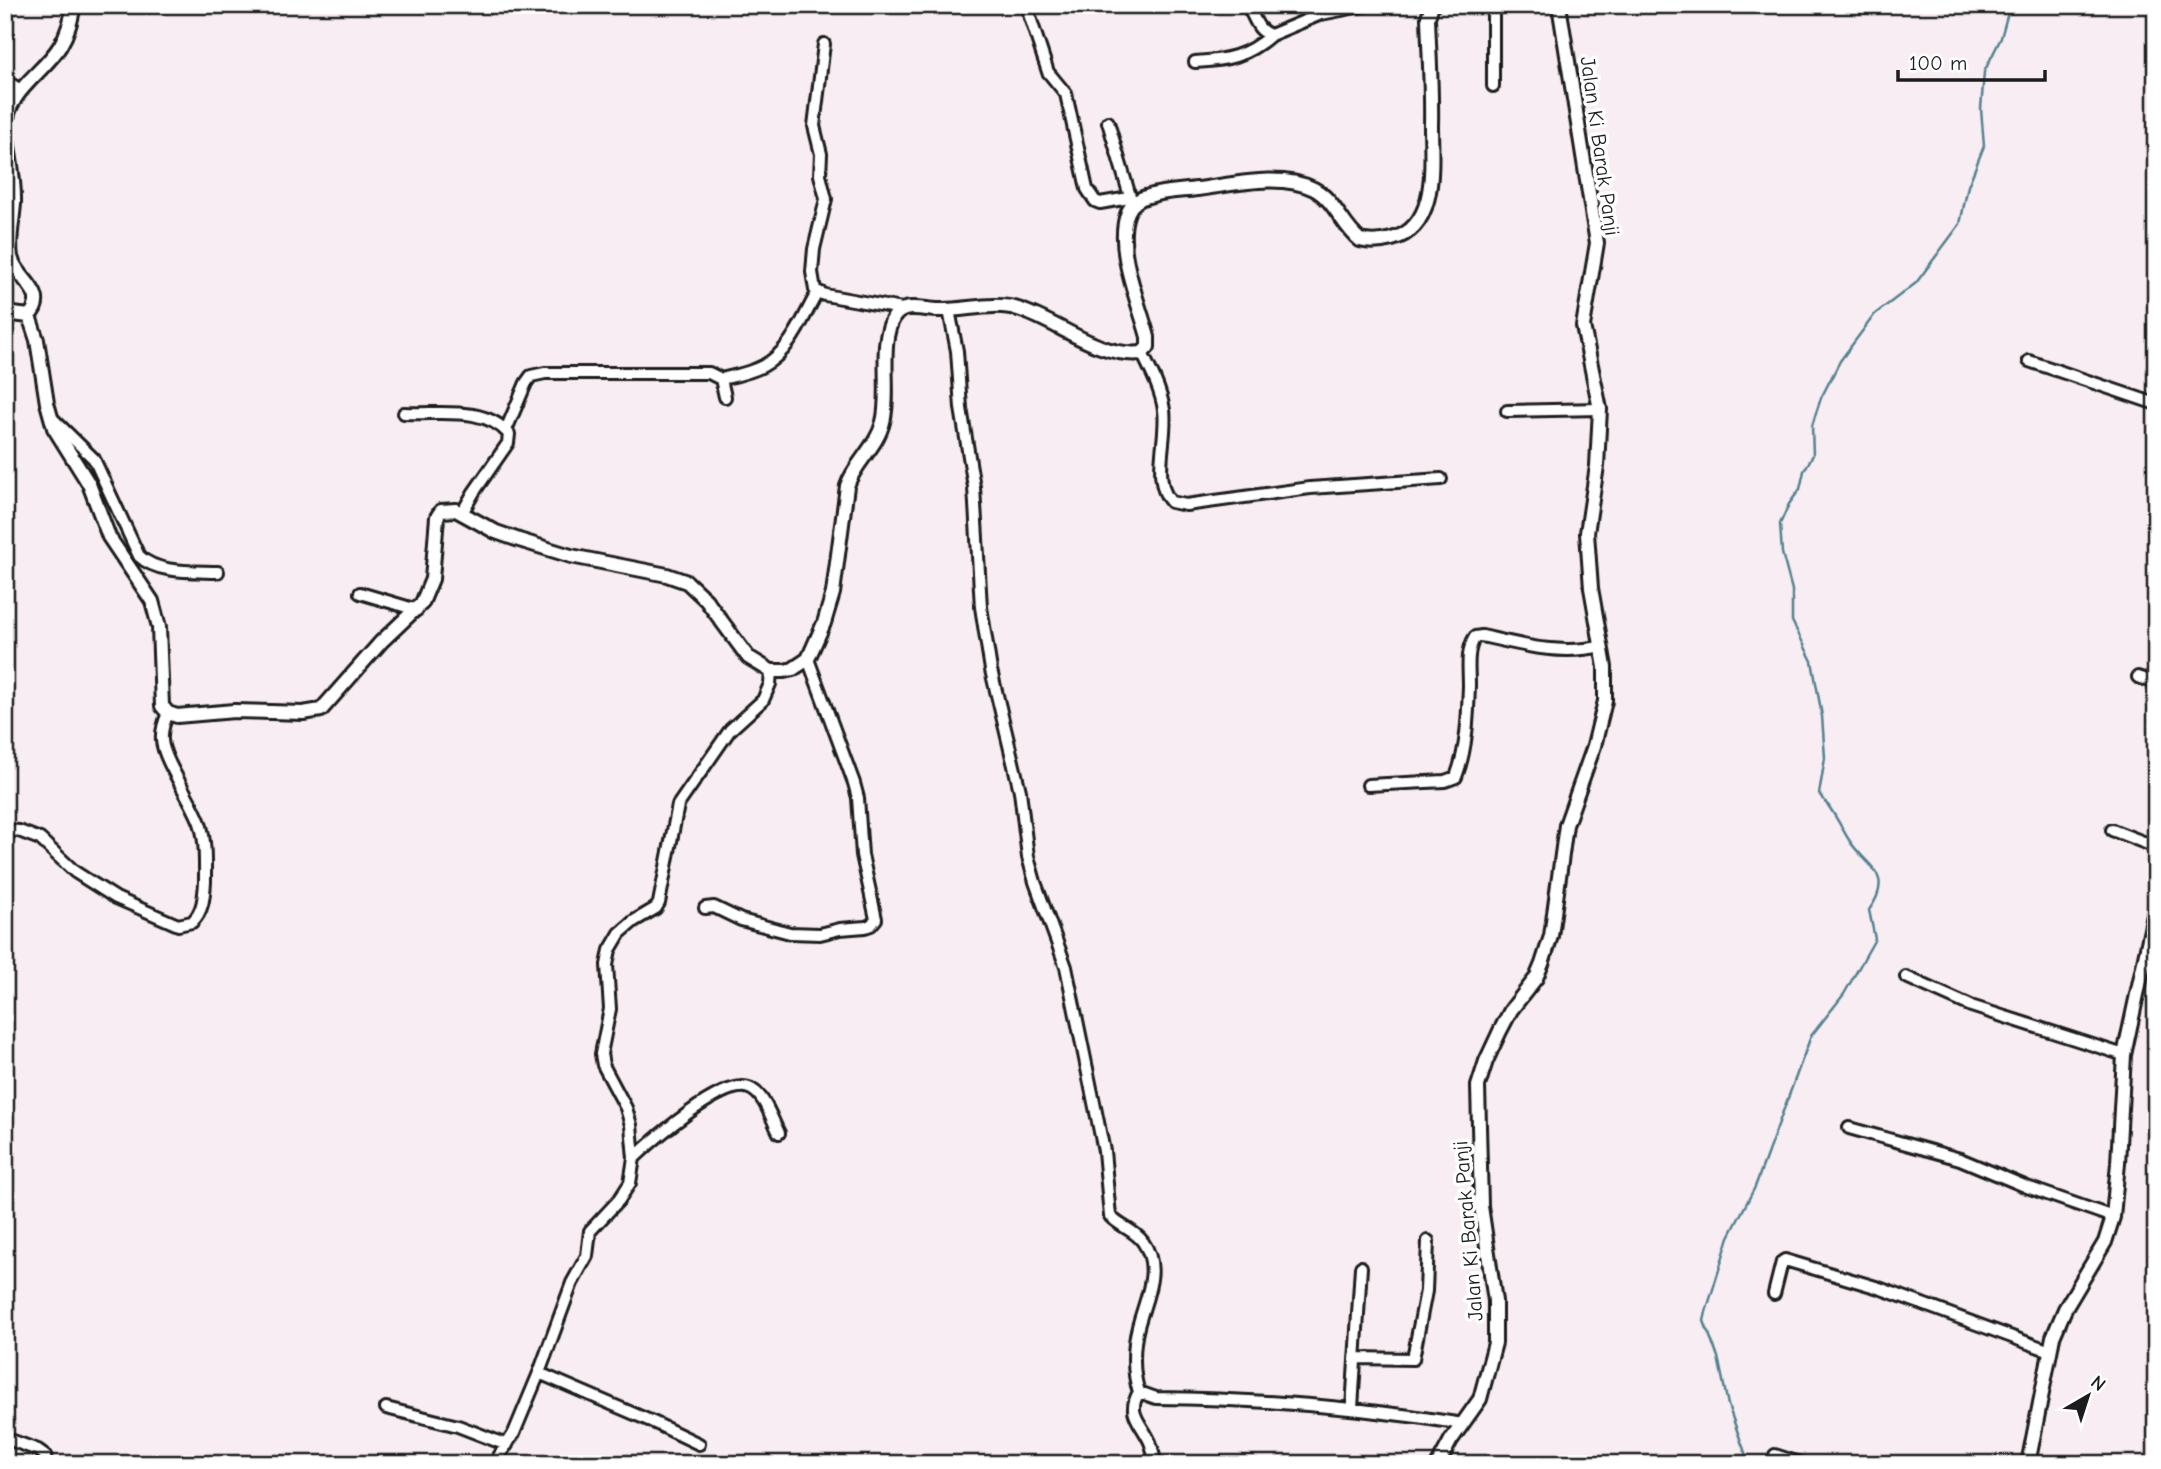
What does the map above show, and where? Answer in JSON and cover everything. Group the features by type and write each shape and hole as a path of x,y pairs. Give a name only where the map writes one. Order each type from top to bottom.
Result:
{"street":[{"path":"29,316 36,306 36,293 17,270 10,253 13,187 6,118 20,90 60,47 67,33 74,5"},
{"path":"1026,5 1048,72 1066,94 1091,197 1100,203 1130,201 1159,193 1271,181 1293,182 1308,186 1323,195 1360,240 1377,242 1403,236 1413,227 1421,216 1430,193 1432,96 1428,17 1432,5"},
{"path":"1247,5 1261,31 1271,35"},
{"path":"1195,62 1221,60 1244,54 1271,35 1321,14 1367,5"},
{"path":"1493,5 1493,86"},
{"name":"Jalan Ki Barak Panji","path":"1438,1464 1480,1399 1492,1362 1496,1324 1495,1300 1481,1206 1478,1086 1500,1031 1511,1010 1535,978 1551,936 1566,825 1594,746 1605,701 1605,667 1591,588 1587,533 1597,466 1600,409 1583,326 1597,243 1559,5"},
{"path":"817,293 812,272 814,249 826,199 820,175 821,154 814,126 824,44"},
{"path":"5,80 20,90"},
{"path":"1108,122 1130,201 1126,223 1126,253 1128,272 1148,337 1147,347 1142,353"},
{"path":"817,293 902,309 1017,308 1077,337 1123,353 1142,353"},
{"path":"506,430 526,383 531,376 537,374 709,373 721,379 762,367 788,345 817,293"},
{"path":"29,316 37,340 54,428 89,484 109,537 152,601 159,627 162,706 168,713 177,716 234,711 303,713 321,710 386,637 417,610 432,579 437,517 441,511 456,509 496,532 553,551 667,575 687,582 706,600 756,664 771,671 793,669 808,659 833,593 847,486 853,470 877,439 883,423 887,346 891,323 902,309"},
{"path":"949,310 957,351 961,408 974,487 981,607 991,670 1020,791 1028,857 1066,967 1104,1151 1110,1216 1116,1223 1136,1233 1150,1258 1152,1282 1138,1325 1134,1349 1139,1392 1132,1405 1151,1443 1156,1464"},
{"path":"5,313 29,316"},
{"path":"1142,353 1155,380 1164,410 1165,442 1160,477 1165,494 1171,502 1186,505 1310,488 1441,479"},
{"path":"2029,361 2156,404"},
{"path":"721,379 725,397"},
{"path":"1507,411 1600,409"},
{"path":"404,413 466,414 494,421 506,430 510,439 462,513"},
{"path":"51,417 94,460 131,542 147,564 178,571 218,572"},
{"path":"360,593 417,610"},
{"path":"1368,785 1446,781 1456,777 1467,719 1469,659 1475,637 1562,651 1602,646"},
{"path":"705,908 714,908 754,924 790,933 809,934 866,927 876,919 864,869 858,799 854,783 808,659"},
{"path":"494,1464 507,1445 539,1373 572,1283 587,1256 590,1231 626,1190 634,1158 631,1125 626,1108 602,1060 602,1045 610,1009 607,965 610,950 627,926 656,908 659,903 678,805 730,730 763,700 772,677 771,671"},
{"path":"2138,677 2156,683"},
{"path":"5,830 19,831 40,839 75,872 117,898 178,925 192,922 201,911 203,901 203,833 195,811 165,754 162,733 168,713"},
{"path":"2112,830 2156,847"},
{"path":"2028,1464 2050,1351 2065,1308 2105,1242 2113,1217 2124,1055 2156,906"},
{"path":"1906,977 1982,1010 2124,1055"},
{"path":"634,1158 667,1127 695,1108 740,1086 751,1088 757,1094 779,1133"},
{"path":"1849,1128 1960,1159 2027,1187 2113,1217"},
{"path":"1354,1358 1413,1359 1426,1291 1428,1241"},
{"path":"1774,1294 1784,1260 1879,1288 2050,1351"},
{"path":"1352,1408 1361,1266"},
{"path":"539,1373 699,1444"},
{"path":"1139,1392 1156,1398 1280,1402 1386,1411 1463,1424"},
{"path":"386,1408 458,1426 507,1445"},
{"path":"5,1438 38,1450 45,1455 46,1464"},
{"path":"1775,1455 1803,1464"}],"waterway":[{"path":"1749,1464 1728,1405 1718,1357 1704,1321 1706,1312 1729,1237 1755,1187 1811,1036 1844,994 1875,939 1869,910 1880,887 1875,871 1849,840 1832,810 1819,794 1825,758 1822,716 1812,661 1792,621 1792,590 1782,553 1780,524 1789,504 1800,489 1804,471 1813,455 1812,426 1821,398 1840,361 1875,314 1916,283 1960,224 1968,186 1984,146 1981,109 1984,72 2001,38 2010,5"}]}
